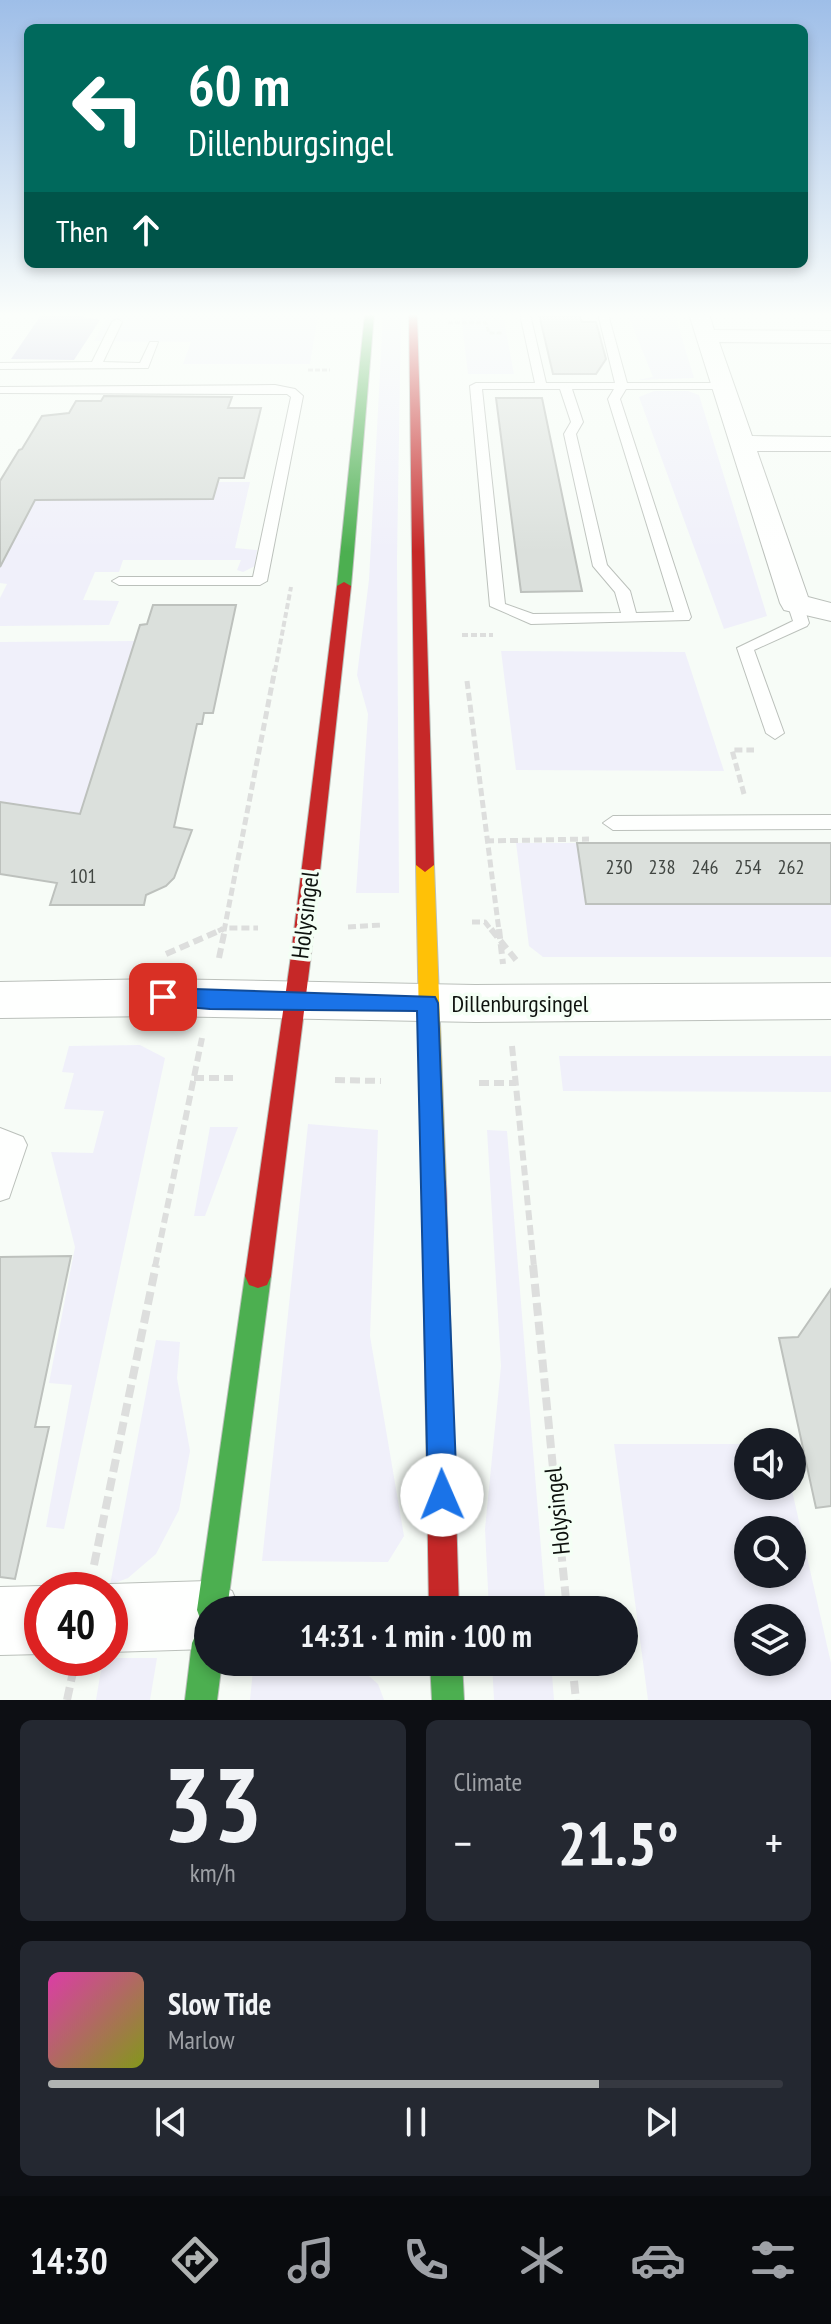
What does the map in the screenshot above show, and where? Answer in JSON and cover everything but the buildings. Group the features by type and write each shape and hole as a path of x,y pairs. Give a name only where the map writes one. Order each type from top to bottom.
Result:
{"street":[{"name":"Holysingel","path":"214,1596 284,1079 353,532 364,393"},
{"path":"415,393 427,1003 441,1408 444,1596"},
{"path":"725,393 795,603 831,612"},
{"path":"743,443 831,444"},
{"name":"Dillenburgsingel","path":"0,1000 163,997 427,1003 831,1001"},
{"path":"128,1601 194,1613"},
{"path":"0,1621 24,1620"},
{"path":"201,1700 204,1676"},
{"path":"447,1676 448,1700"}],"lane":[{"path":"119,581 260,581 297,396 294,393"},
{"path":"477,393 498,606 531,619 683,617 614,399 617,393"},
{"path":"567,393 577,422 570,434 600,566 622,591 630,618"},
{"path":"775,733 745,648 801,623 795,603"},
{"path":"613,823 831,822"},
{"path":"0,1139 14,1145 0,1189"}],"path":[{"path":"210,1000 292,585"},
{"path":"462,635 464,651"},
{"name":"Holysingel","path":"465,666 510,1003 566,1596"},
{"path":"751,822 732,750 762,750 775,733"},
{"path":"486,841 585,841 613,823"},
{"path":"105,1572 194,1078 516,1083"},
{"path":"67,1700 72,1676"},
{"path":"573,1676 576,1700"}],"shaded area":[{"path":"379,393 400,393 397,559 399,893 356,893 368,714 357,675 369,580"},
{"path":"648,393 699,395 767,616 724,629 639,397"},
{"path":"218,482 250,482 235,548 257,550 255,566 243,572 237,570 241,560 123,560 119,572 95,572 83,600 119,601 109,625 0,626 0,598 7,584 0,583 0,567 35,500 213,499"},
{"path":"135,641 80,814 0,802 0,642"},
{"path":"501,651 685,652 724,771 516,770"},
{"path":"516,843 577,843 587,904 831,904 831,957 543,957 529,946"},
{"path":"140,1045 165,1058 64,1529 46,1527 72,1385 49,1383 75,1247 51,1152 93,1153 104,1111 64,1109 74,1073 62,1072 69,1046"},
{"path":"559,1056 831,1056 831,1092 563,1091"},
{"path":"308,1124 378,1130 370,1336 404,1536 388,1562 262,1561"},
{"path":"210,1127 238,1127 205,1216 194,1216"},
{"path":"487,1130 507,1131 545,1596 488,1596 485,1529 501,1366"},
{"path":"156,1340 180,1342 177,1378 190,1451 179,1510 156,1554 128,1578 128,1572 112,1572"},
{"path":"614,1444 734,1444 734,1500 794,1500 798,1516 734,1516 734,1588 806,1588 806,1552 831,1663 831,1700 648,1700 638,1625 638,1596 634,1596"},
{"path":"128,1658 157,1658 150,1700 96,1700 100,1676 128,1676"},
{"path":"252,1676 369,1676 378,1684 384,1700 250,1700"},
{"path":"493,1676 552,1676 554,1700 494,1700"}],"traffic: fast":[{"path":"344,586 362,393"},
{"path":"214,1596 258,1276"},
{"path":"201,1700 204,1676"},
{"path":"447,1676 448,1700"}],"traffic: slow":[{"path":"425,865 434,1182"}],"traffic: jam":[{"path":"415,393 425,865"},
{"path":"258,1276 300,963 344,586"},
{"path":"434,1182 444,1596"}],"route":[{"path":"163,997 427,1003 442,1495"}]}
